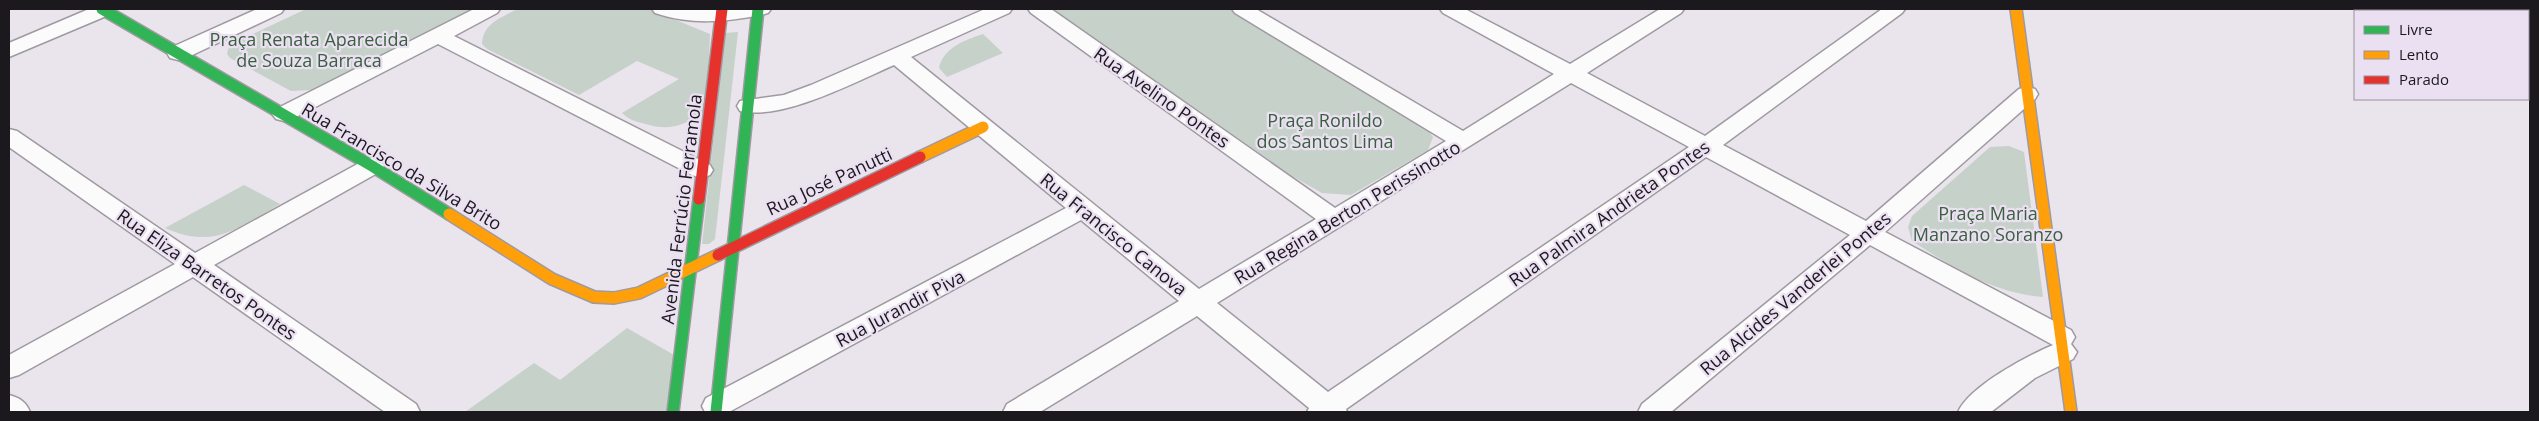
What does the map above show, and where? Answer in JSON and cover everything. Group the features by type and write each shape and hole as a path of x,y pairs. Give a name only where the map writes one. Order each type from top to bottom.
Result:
{"street":[{"path":"9,51 103,9"},
{"name":"Rua Francisco da Silva Brito","path":"103,9 372,166 579,294 598,299 616,300 639,293 692,268"},
{"path":"178,53 274,9"},
{"path":"284,114 490,9"},
{"path":"662,9 679,16 698,17 721,12 759,9 716,409"},
{"path":"748,106 787,101 811,93 1002,9"},
{"name":"Rua Avelino Pontes","path":"1038,9 1335,220"},
{"path":"1242,9 1463,141"},
{"path":"1450,9 1868,233 2062,345"},
{"name":"Rua Regina Berton Perissinotto","path":"1017,412 1335,220 1674,9"},
{"name":"Rua Palmira Andrieta Pontes","path":"1327,411 1706,146 1895,9"},
{"path":"2016,9 2071,412"},
{"name":"Avenida Ferrúcio Ferramola","path":"673,412 692,268 701,170 721,12"},
{"path":"438,36 701,170"},
{"name":"Rua Francisco Canova","path":"896,56 1199,303 1327,411"},
{"name":"Rua Alcides Vanderlei Pontes","path":"1652,412 1868,233 2027,94"},
{"name":"Rua José Panutti","path":"692,268 983,127"},
{"name":"Rua Eliza Barretos Pontes","path":"9,136 406,412"},
{"path":"9,368 372,166"},
{"name":"Rua Jurandir Piva","path":"716,409 1083,210"},
{"path":"1972,412 2001,385 2062,345"},
{"path":"9,406 16,412"}],"green space":[{"name":"Praça Renata Aparecida de Souza Barraca","path":"306,9 473,9 312,90 291,91 230,58 227,54 228,49 236,42"},
{"path":"517,9 649,9 710,34 707,109 691,120 677,126 652,126 629,118 622,113 679,79 637,61 579,95 487,49 482,44 483,37 489,26 499,18"},
{"name":"Praça Ronildo dos Santos Lima","path":"1053,9 1229,9 1424,125 1433,137 1428,150 1351,195 1322,193 1292,176"},
{"path":"738,32 715,239 709,244 702,244 725,33"},
{"path":"983,34 1003,53 947,77 939,68 945,55 962,42"},
{"name":"Praça Maria Manzano Soranzo","path":"2009,146 2024,152 2043,297 2025,295 1991,285 1959,270 1912,241 1908,227 1912,216 1990,147"},
{"path":"244,185 280,204 238,228 212,236 198,237 165,228"},
{"path":"627,328 674,355 668,412 465,412 534,363 560,380"}],"traffic: fast":[{"path":"102,9 372,166 449,214"},
{"path":"716,412 758,9"},
{"path":"673,412 699,199"}],"traffic: slow":[{"path":"2016,9 2071,412"},
{"path":"920,157 983,127"},
{"path":"449,214 552,279 594,297 614,298 639,293 718,255"}],"traffic: jam":[{"path":"699,199 722,9"},
{"path":"718,255 920,157"}]}
